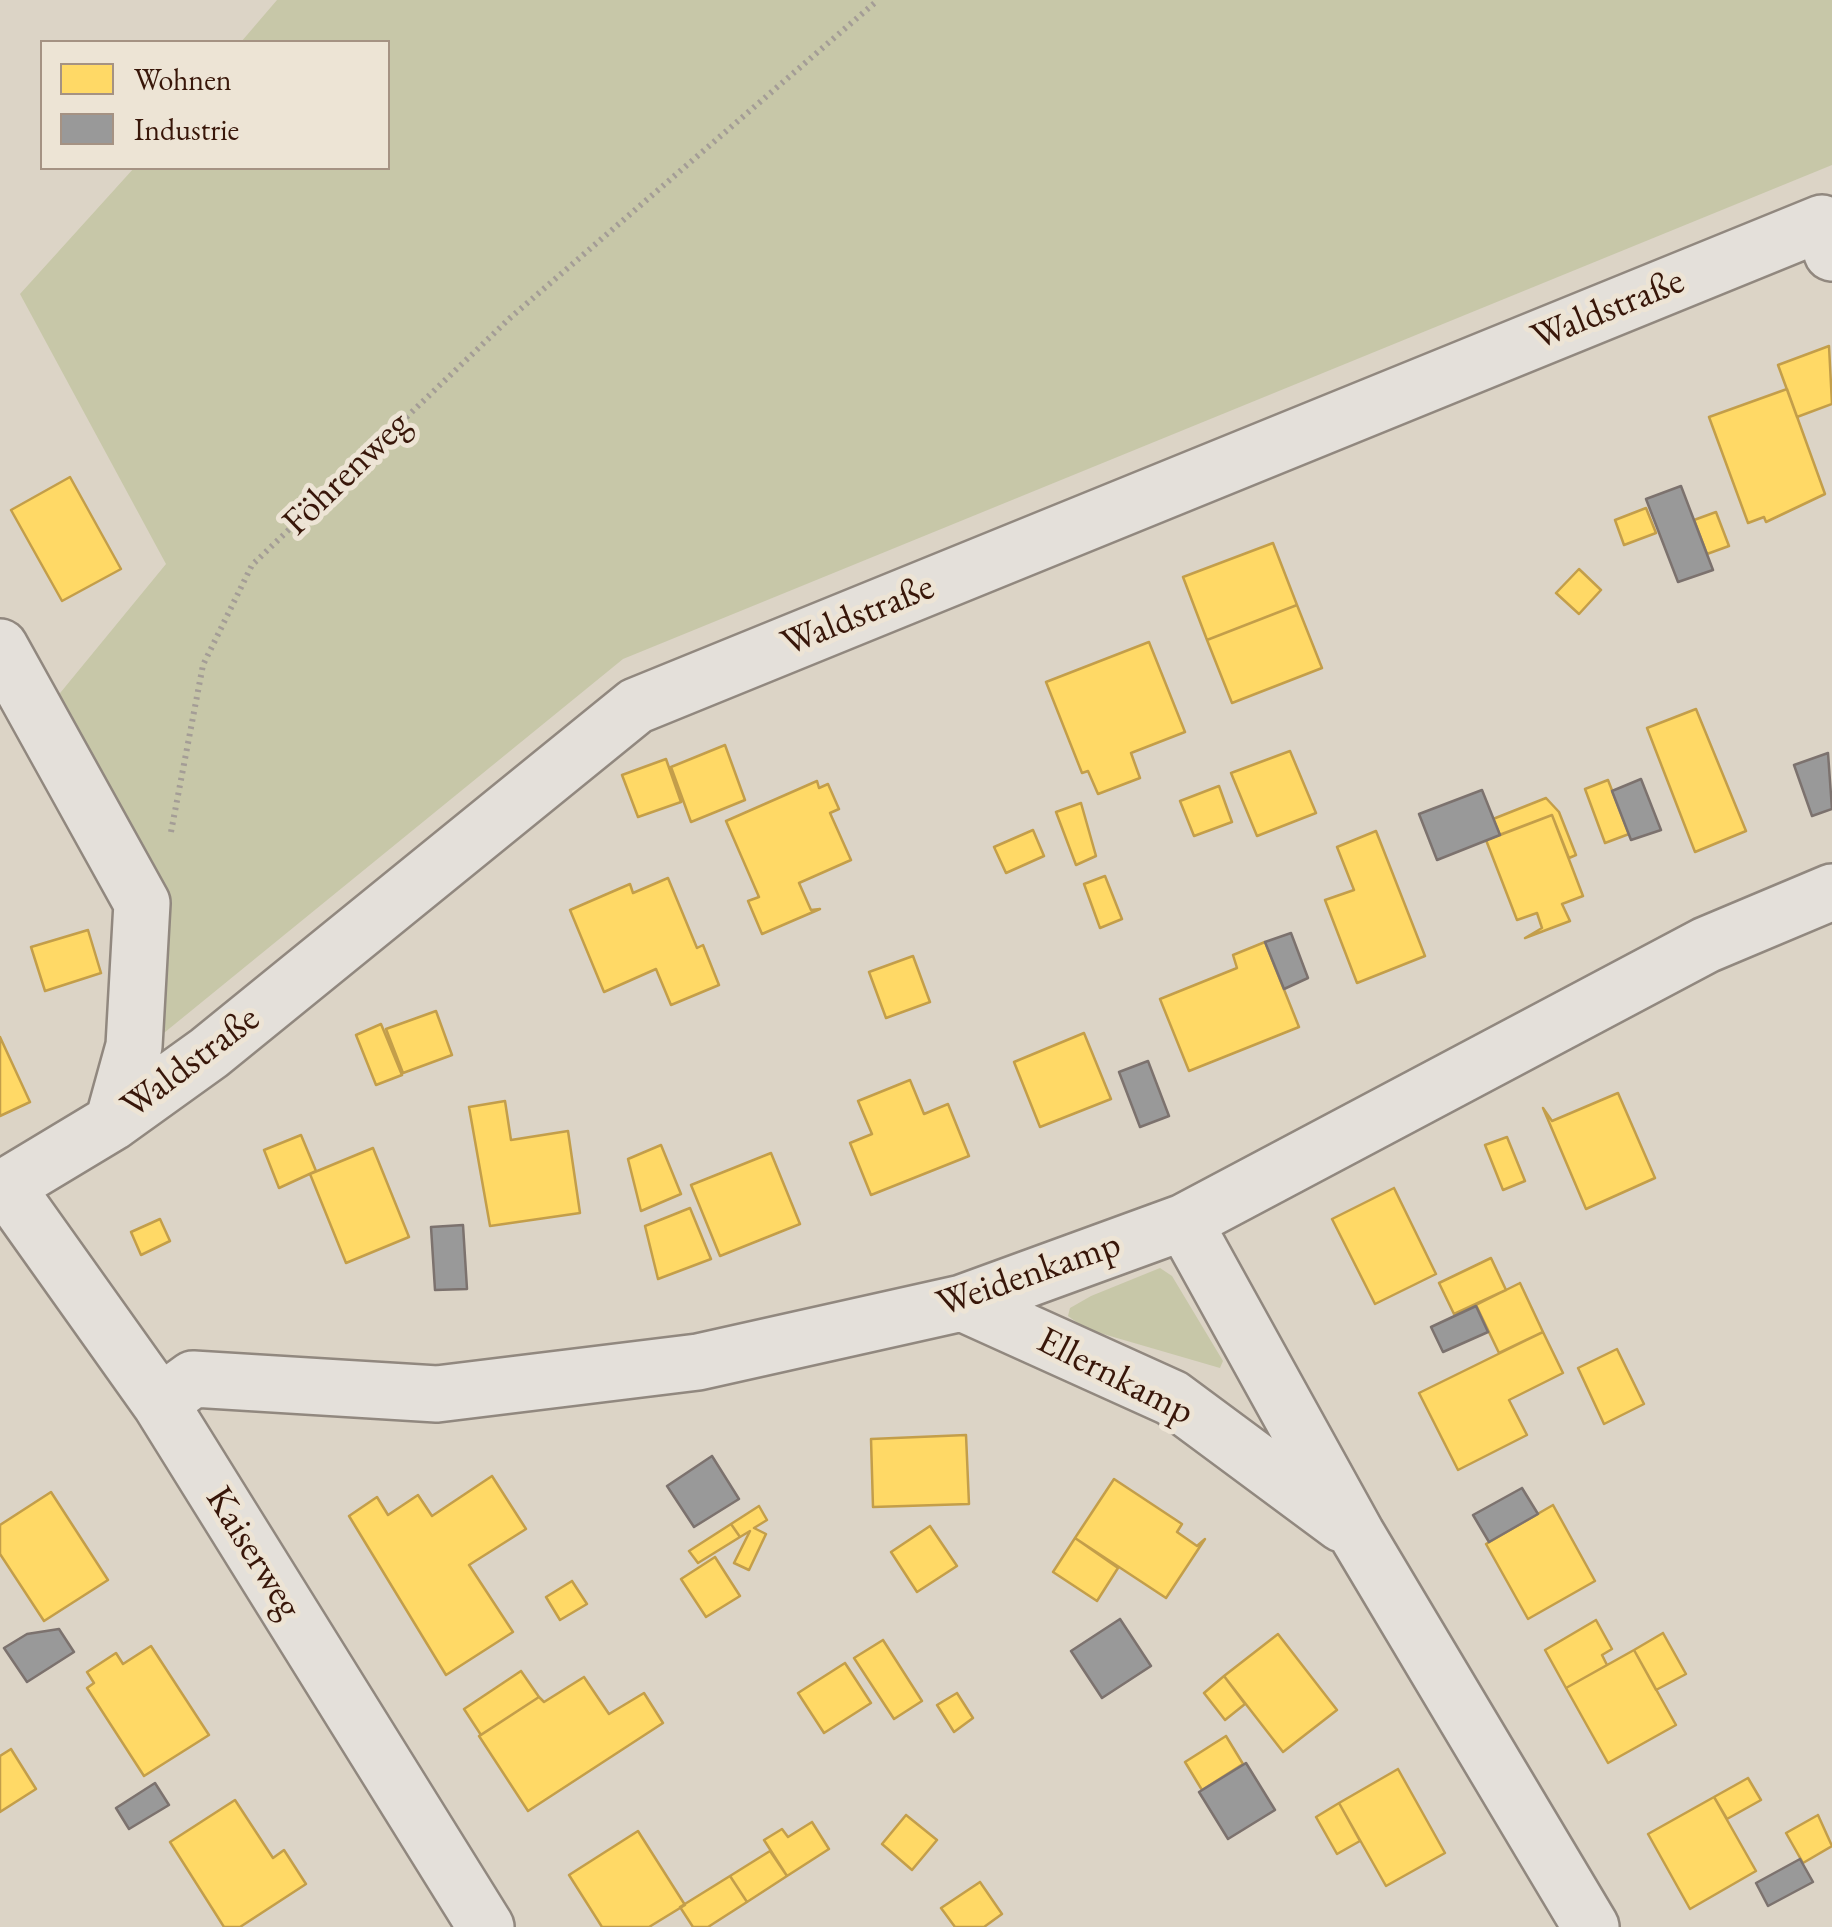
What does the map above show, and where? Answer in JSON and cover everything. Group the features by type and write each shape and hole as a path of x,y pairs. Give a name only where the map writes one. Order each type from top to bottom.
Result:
{"street":[{"name":"Waldstraße","path":"3,1189 113,1122 209,1052 636,706 1827,238"},
{"path":"0,647 142,903 134,1046 113,1122"},
{"name":"Weidenkamp","path":"160,1404 193,1379 436,1394 661,1366 962,1303 1184,1222 1706,945 1832,892"},
{"name":"Kaiserweg","path":"3,1189 160,1404 486,1927"},
{"name":"Ellernkamp","path":"1184,1222 1357,1535 1591,1927"},
{"name":"Ellernkamp","path":"962,1303 1172,1398 1357,1535"}],"path":[{"name":"Föhrenweg","path":"142,903 174,824 203,665 252,565 510,318 878,0"}],"green space":[{"path":"277,0 1832,0 1832,165 623,659 159,1037 47,709 166,564 20,294 132,170 390,170 390,40 243,40"},
{"path":"1160,1268 1172,1276 1223,1361 1220,1368 1086,1329 1068,1316 1070,1308 1091,1296"}],"building: Wohnen":[{"path":"1829,346 1832,404 1797,417 1778,365"},
{"path":"1787,389 1825,494 1766,522 1764,517 1748,523 1709,417"},
{"path":"70,477 121,569 62,601 11,510"},
{"path":"1646,508 1656,533 1624,545 1615,520"},
{"path":"1716,512 1729,546 1707,554 1694,520"},
{"path":"1273,543 1297,605 1207,640 1183,577"},
{"path":"1579,569 1601,590 1579,614 1556,593"},
{"path":"1297,605 1322,668 1232,703 1207,640"},
{"path":"1149,642 1185,732 1131,753 1140,778 1098,794 1088,771 1082,773 1046,682"},
{"path":"1696,709 1746,831 1695,852 1647,728"},
{"path":"725,745 745,800 691,822 671,767"},
{"path":"1290,751 1316,813 1257,836 1231,773"},
{"path":"666,759 681,802 638,817 622,775"},
{"path":"1608,780 1629,834 1605,843 1585,789"},
{"path":"817,781 819,788 828,784 839,809 830,813 851,860 799,883 811,910 820,909 762,934 748,901 759,897 726,821"},
{"path":"1219,786 1232,822 1194,836 1180,801"},
{"path":"1546,798 1559,812 1576,855 1569,858 1552,815 1500,835 1493,819"},
{"path":"1081,803 1096,856 1076,865 1056,812"},
{"path":"1552,815 1583,896 1562,904 1570,921 1525,938 1542,928 1537,913 1517,920 1486,840"},
{"path":"1033,830 1044,856 1006,873 994,847"},
{"path":"1376,831 1425,956 1357,983 1325,900 1354,890 1337,847"},
{"path":"1105,876 1122,919 1100,928 1084,884"},
{"path":"668,878 697,948 703,945 719,985 671,1005 656,969 604,992 570,910 630,884 633,893"},
{"path":"88,930 101,973 45,991 31,947"},
{"path":"1265,942 1299,1027 1189,1071 1160,999 1237,968 1233,955"},
{"path":"913,956 930,1002 886,1018 869,972"},
{"path":"436,1011 452,1055 403,1073 386,1029"},
{"path":"381,1024 402,1075 376,1085 356,1035"},
{"path":"1084,1033 1111,1099 1040,1127 1014,1062"},
{"path":"0,1037 30,1102 0,1116"},
{"path":"910,1080 924,1114 948,1104 969,1156 871,1195 850,1143 872,1134 858,1101"},
{"path":"1618,1093 1655,1178 1586,1209 1543,1108 1552,1121"},
{"path":"505,1101 511,1140 568,1131 580,1213 490,1226 469,1107"},
{"path":"301,1135 316,1171 279,1188 264,1150"},
{"path":"1507,1137 1525,1181 1503,1190 1485,1145"},
{"path":"661,1145 681,1194 641,1211 628,1159"},
{"path":"373,1148 409,1237 346,1263 310,1174"},
{"path":"771,1153 800,1224 720,1256 691,1185"},
{"path":"1394,1188 1436,1274 1375,1304 1332,1219"},
{"path":"690,1208 711,1259 658,1279 645,1226"},
{"path":"160,1219 170,1241 141,1255 131,1232"},
{"path":"1491,1258 1506,1290 1454,1314 1439,1283"},
{"path":"1520,1283 1543,1332 1499,1353 1476,1305"},
{"path":"1543,1332 1563,1373 1509,1400 1527,1435 1458,1470 1419,1393"},
{"path":"1617,1349 1644,1404 1604,1424 1578,1368"},
{"path":"966,1435 969,1504 873,1507 871,1439"},
{"path":"492,1476 526,1529 469,1565 513,1632 446,1675 349,1516 377,1497 388,1515 418,1495 432,1516"},
{"path":"1114,1479 1182,1524 1177,1532 1197,1546 1205,1539 1166,1598 1075,1538"},
{"path":"51,1492 108,1580 44,1621 0,1554 0,1525"},
{"path":"1553,1505 1595,1581 1528,1619 1486,1544"},
{"path":"759,1506 767,1520 754,1528 766,1534 749,1570 734,1563 750,1531 740,1537 731,1524"},
{"path":"731,1524 740,1537 698,1563 689,1551"},
{"path":"930,1526 957,1566 917,1592 891,1552"},
{"path":"1075,1538 1118,1568 1097,1601 1053,1572"},
{"path":"715,1557 740,1596 706,1617 681,1579"},
{"path":"572,1581 587,1604 560,1620 546,1597"},
{"path":"1596,1620 1612,1649 1602,1655 1607,1665 1566,1688 1545,1650"},
{"path":"1663,1633 1686,1674 1656,1690 1634,1650"},
{"path":"1278,1634 1337,1710 1283,1752 1224,1676"},
{"path":"883,1640 922,1701 894,1719 854,1658"},
{"path":"151,1646 209,1735 144,1776 87,1688 94,1683 87,1672 116,1653 123,1664"},
{"path":"1634,1650 1676,1725 1608,1763 1566,1688"},
{"path":"845,1663 871,1703 824,1733 798,1693"},
{"path":"521,1671 539,1697 481,1735 464,1709"},
{"path":"1224,1676 1245,1704 1225,1720 1204,1693"},
{"path":"584,1677 609,1714 644,1693 663,1723 528,1811 479,1736 539,1697 544,1702"},
{"path":"957,1693 973,1718 954,1732 937,1705"},
{"path":"1226,1736 1243,1764 1202,1790 1185,1762"},
{"path":"11,1749 36,1789 0,1812 0,1756"},
{"path":"1398,1769 1445,1853 1386,1886 1339,1803"},
{"path":"1748,1778 1761,1800 1727,1819 1714,1797"},
{"path":"1714,1797 1756,1871 1690,1909 1648,1834"},
{"path":"235,1800 273,1858 284,1850 306,1884 240,1927 224,1927 170,1842"},
{"path":"1339,1803 1360,1841 1337,1854 1316,1817"},
{"path":"906,1815 937,1840 912,1870 882,1844"},
{"path":"1818,1815 1832,1846 1803,1863 1786,1833"},
{"path":"812,1822 829,1849 787,1876 764,1840 782,1829 788,1837"},
{"path":"638,1831 685,1905 649,1927 602,1927 569,1875"},
{"path":"770,1851 787,1876 747,1902 730,1876"},
{"path":"730,1876 747,1902 708,1927 693,1927 680,1907"},
{"path":"980,1882 1002,1914 984,1927 955,1927 941,1908"}],"building: Industrie":[{"path":"1681,486 1713,570 1678,582 1646,499"},
{"path":"1828,753 1832,809 1812,816 1794,765"},
{"path":"1641,779 1661,830 1631,840 1612,791"},
{"path":"1482,790 1500,835 1437,860 1419,814"},
{"path":"1291,933 1308,978 1284,989 1265,942"},
{"path":"1148,1061 1169,1116 1140,1127 1119,1072"},
{"path":"463,1225 467,1289 435,1290 431,1227"},
{"path":"1476,1306 1488,1332 1443,1352 1431,1327"},
{"path":"712,1456 739,1499 694,1527 667,1486"},
{"path":"1522,1488 1538,1514 1489,1542 1473,1515"},
{"path":"1120,1619 1151,1666 1102,1698 1071,1651"},
{"path":"59,1629 74,1652 27,1682 4,1648 27,1634"},
{"path":"1246,1763 1275,1810 1228,1839 1199,1792"},
{"path":"155,1783 169,1805 129,1829 116,1808"},
{"path":"1800,1859 1813,1882 1768,1906 1756,1883"}]}
